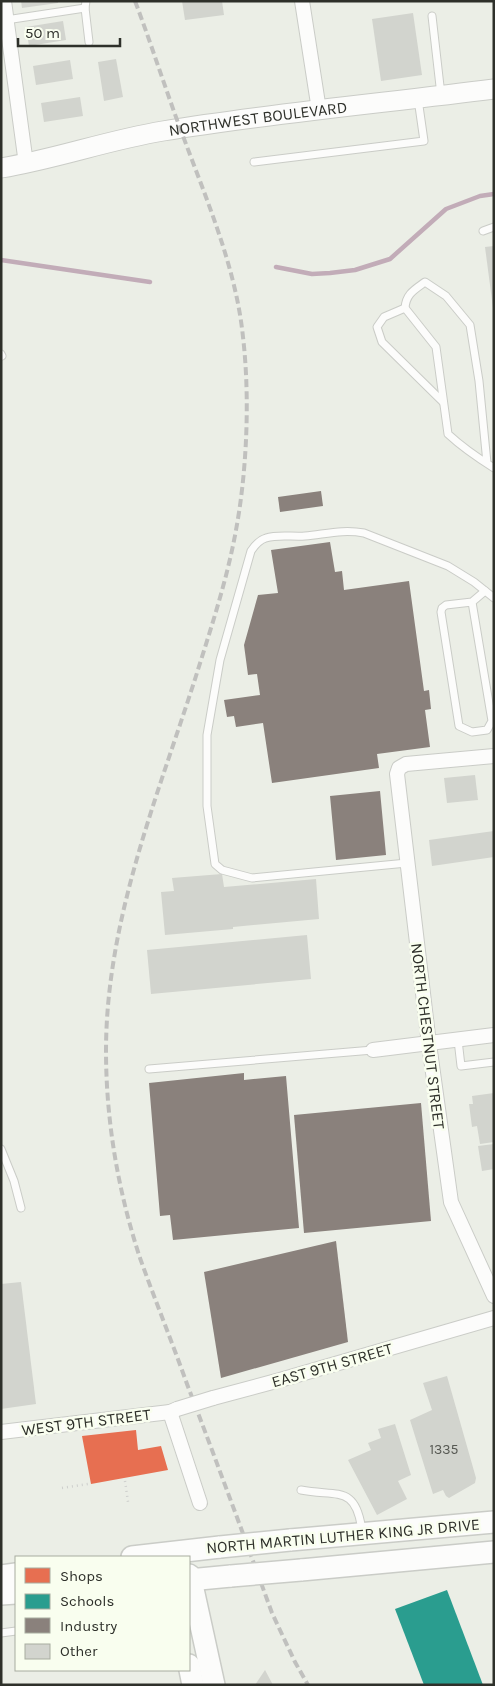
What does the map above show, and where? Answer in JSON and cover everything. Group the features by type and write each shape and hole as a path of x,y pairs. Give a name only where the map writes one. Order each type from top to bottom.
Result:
{"main road":[{"name":"NORTHWEST BOULEVARD","path":"1,168 26,164 162,131 494,89"},
{"name":"NORTH MARTIN LUTHER KING JR DRIVE","path":"154,1556 175,1555 220,1547 290,1540 494,1522"},
{"name":"NORTH MARTIN LUTHER KING JR DRIVE","path":"190,1578 231,1576 494,1552"},
{"path":"1,1576 15,1574"},
{"path":"190,1578 214,1685"},
{"path":"1,1594 15,1593"},
{"path":"190,1670 193,1685"}],"street":[{"path":"4,1 26,164"},
{"path":"302,1 319,110"},
{"name":"NORTH CHESTNUT STREET","path":"494,756 406,764 399,768 397,774 429,1044 451,1202 494,1296"},
{"path":"373,1050 494,1035"},
{"name":"EAST 9TH STREET","path":"174,1410 494,1318"},
{"path":"174,1410 200,1503"},
{"name":"WEST 9TH STREET","path":"1,1432 174,1410"}],"lane":[{"path":"6,20 86,5 90,42"},
{"path":"432,16 441,96"},
{"path":"254,162 424,141 418,98"},
{"path":"483,231 494,227"},
{"path":"487,464 479,381 470,325 446,296 425,282 409,294 405,308 436,347 448,434 455,441 487,464 494,468"},
{"path":"405,308 384,316 377,327 382,342 443,402"},
{"path":"407,863 252,878 222,870 215,864 207,806 207,735 220,660 251,551 264,538 274,536 305,536 338,530 364,533 448,566 494,598"},
{"path":"472,602 492,721 487,730 472,732 459,726 441,612 442,608 446,605 472,602 485,591"},
{"path":"458,1040 462,1066 494,1062"},
{"path":"149,1069 373,1050"},
{"path":"1,1149 14,1181 21,1208"},
{"path":"301,1490 335,1494 350,1498 358,1511 363,1534"},
{"path":"1,1633 15,1631"}],"path":[{"path":"125,1481 128,1502"},
{"path":"62,1488 88,1484"}],"building: Shops":[{"path":"136,1430 138,1450 161,1446 168,1470 91,1484 82,1436"}],"building: Schools":[{"path":"447,1590 483,1685 424,1685 395,1609"}],"building: Industry":[{"path":"321,491 323,506 280,512 278,497"},
{"path":"330,542 335,572 342,571 344,590 409,581 424,691 429,690 431,709 425,710 430,747 377,754 379,768 272,783 263,723 236,727 234,716 227,717 224,700 260,695 257,674 248,675 244,645 258,595 278,593 271,550"},
{"path":"380,791 386,855 336,860 330,796"},
{"path":"244,1073 244,1080 286,1076 299,1228 173,1240 170,1215 160,1216 149,1083"},
{"path":"421,1103 431,1221 304,1233 294,1115"},
{"path":"336,1241 348,1342 221,1378 204,1272"}],"building: Other":[{"path":"21,1 58,1 58,3 22,8"},
{"path":"182,1 222,1 224,15 185,20"},
{"path":"413,13 422,75 381,81 372,19"},
{"path":"63,21 66,40 29,46 26,27"},
{"path":"116,59 123,97 104,101 98,62"},
{"path":"70,60 73,79 36,85 33,66"},
{"path":"80,97 83,116 44,122 41,103"},
{"path":"494,246 494,307 493,308 485,247"},
{"path":"475,775 478,800 447,803 444,778"},
{"path":"494,831 494,857 432,866 429,840"},
{"path":"222,874 224,887 316,879 319,919 165,935 161,892 174,891 172,878"},
{"path":"307,935 311,979 151,994 147,950"},
{"path":"494,1093 494,1142 480,1144 477,1126 472,1127 469,1104 473,1104 472,1096"},
{"path":"494,1144 494,1169 482,1171 478,1146"},
{"path":"21,1282 36,1404 1,1409 1,1284"},
{"path":"447,1376 476,1478 475,1483 449,1498 443,1490 433,1494 410,1420 432,1410 423,1383"},
{"path":"395,1424 411,1475 398,1481 407,1499 377,1515 348,1460 371,1450 368,1443 381,1438 378,1429"},
{"path":"265,1670 273,1685 255,1685"}],"waterway":[{"path":"276,267 312,274 330,273 355,270 390,259 446,209 480,196 494,194"},
{"path":"1,260 150,282"}],"railway":[{"path":"135,1 211,210 227,260 234,286 243,337 247,409 245,459 240,507 223,586 196,676 150,814 124,907 108,1003 106,1051 108,1103 115,1156 125,1207 140,1258 272,1613 308,1685"}]}
